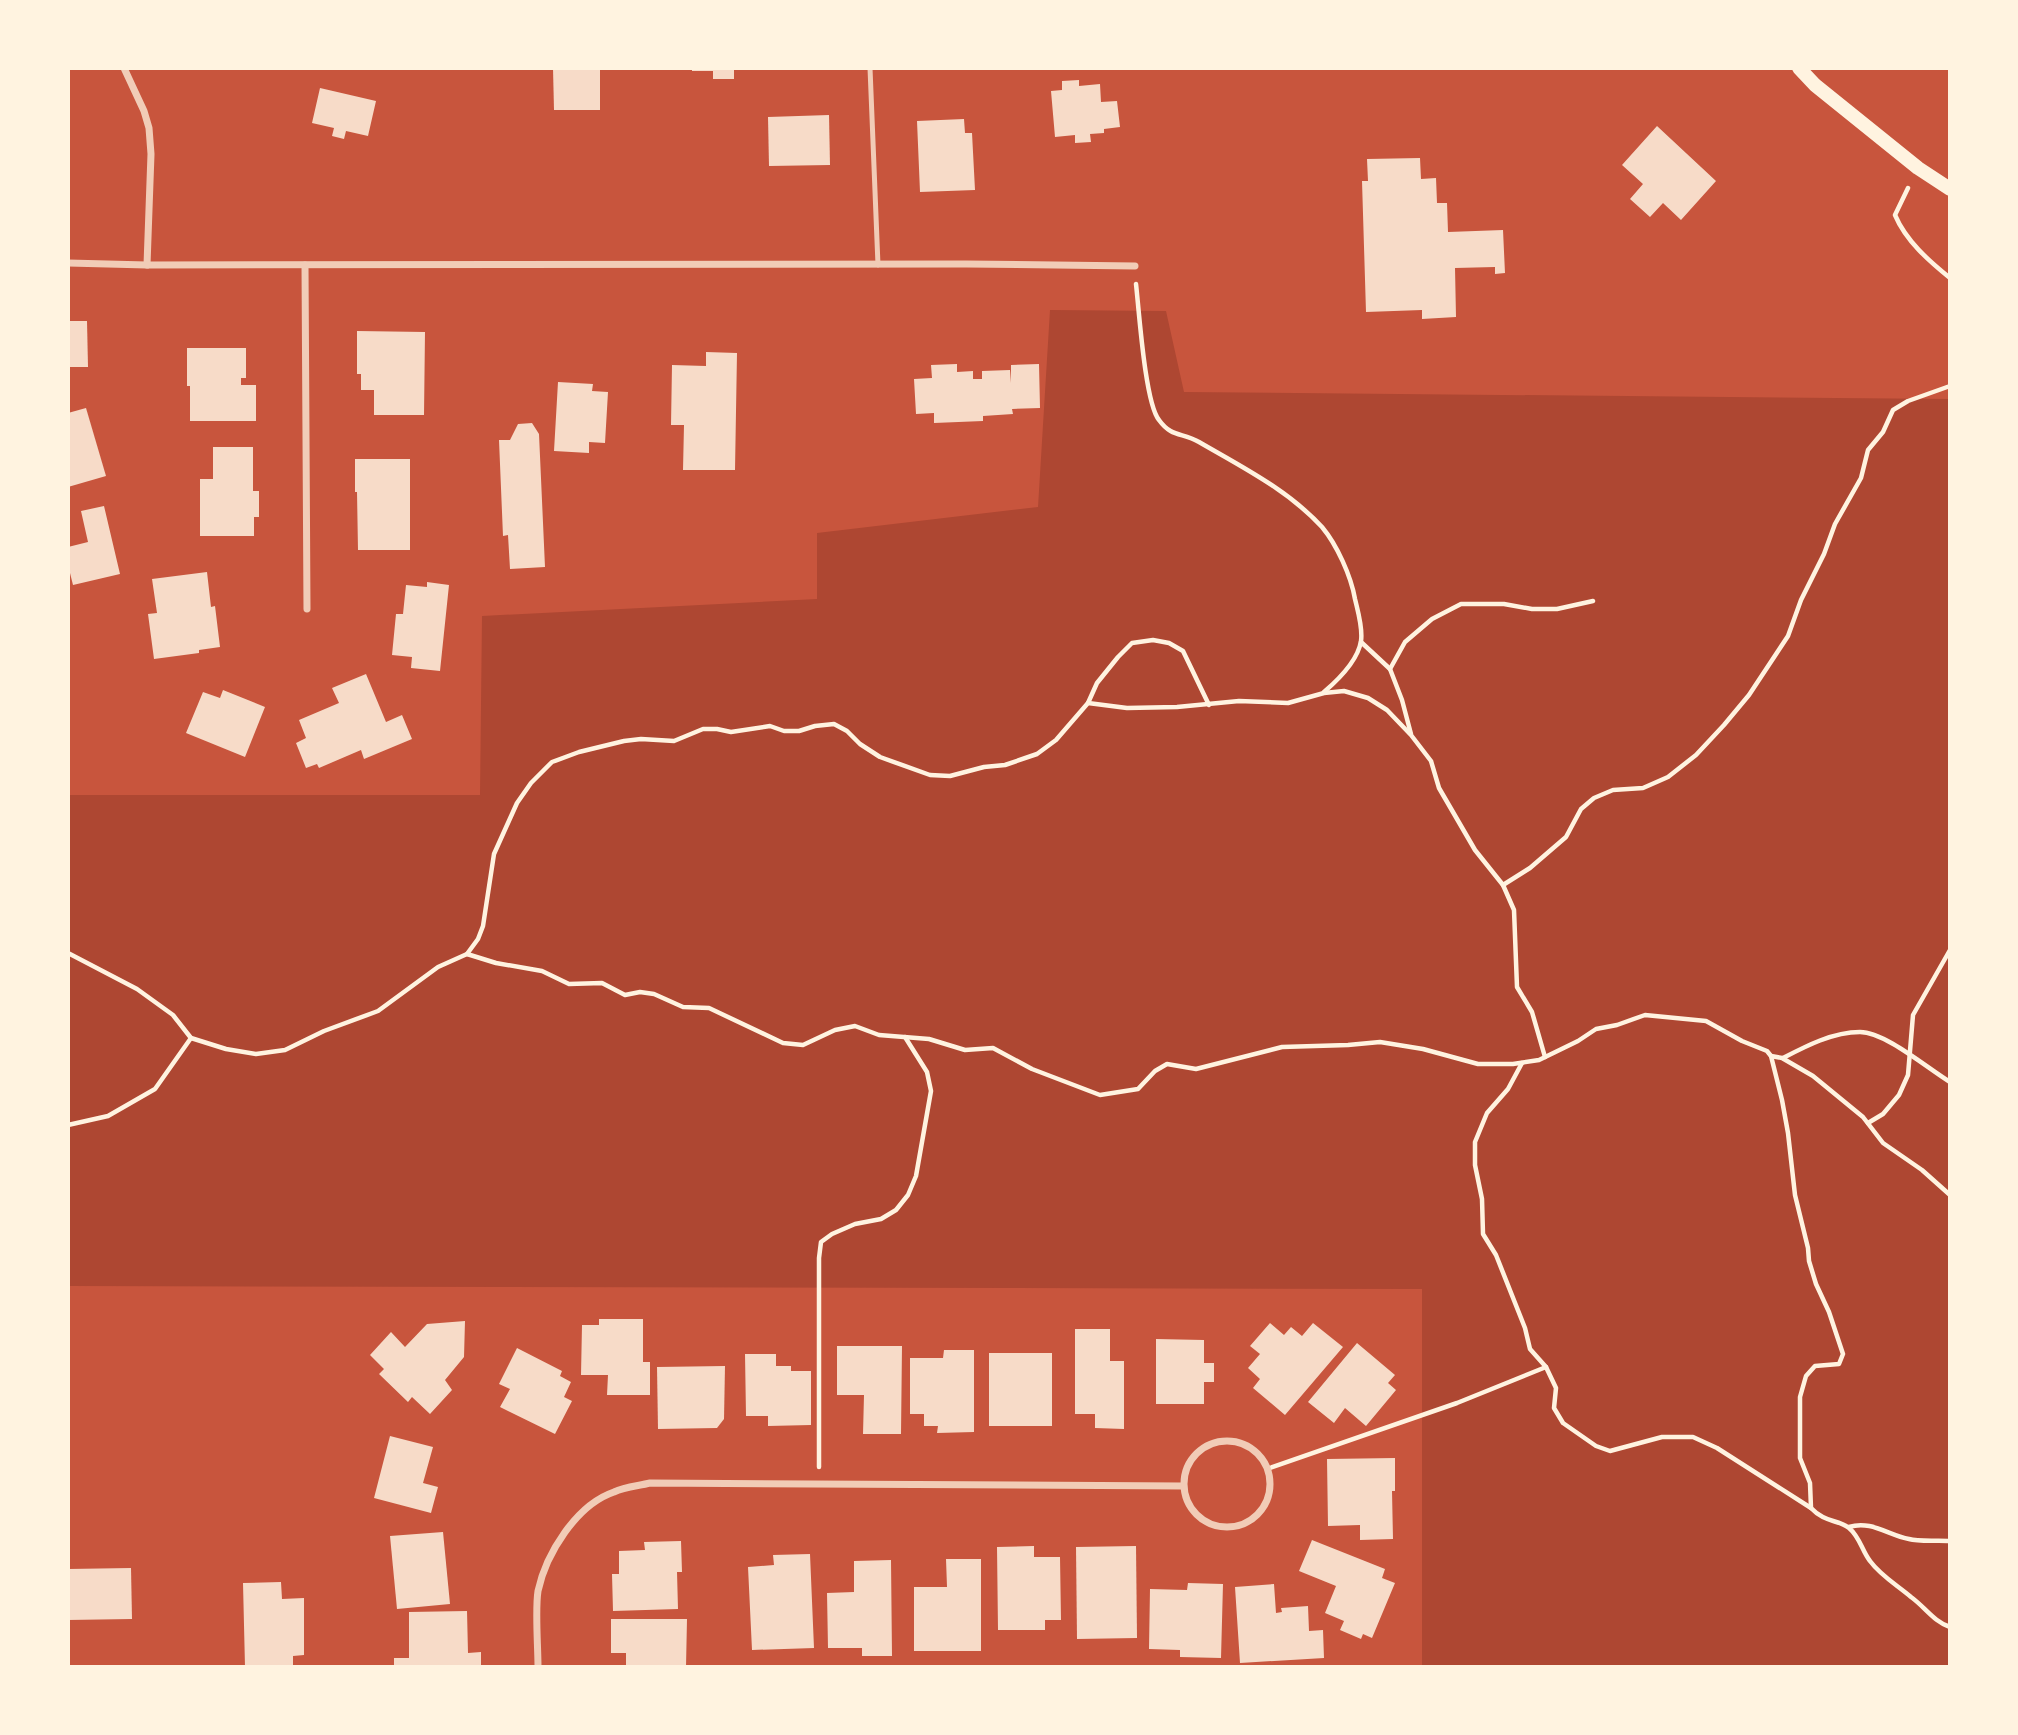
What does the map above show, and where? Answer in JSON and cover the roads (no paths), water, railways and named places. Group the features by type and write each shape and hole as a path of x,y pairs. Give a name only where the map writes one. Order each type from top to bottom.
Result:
{"main road":[{"path":"1799,68 1815,85 1918,168 1950,189"}],"street":[{"path":"124,68 145,111 149,128 151,154 147,265"},
{"path":"68,263 1135,266"},
{"path":"305,265 307,609"},
{"path":"1226,1441 1244,1444 1258,1454 1268,1469 1270,1487 1265,1506 1253,1520 1236,1527 1217,1527 1200,1519 1188,1504 1183,1486 1186,1469 1195,1454 1209,1444 1226,1441"},
{"path":"538,1667 538,1594 548,1559 566,1529 588,1507 612,1492 650,1483 1183,1486"}],"lane":[{"path":"870,68 878,265"}]}
